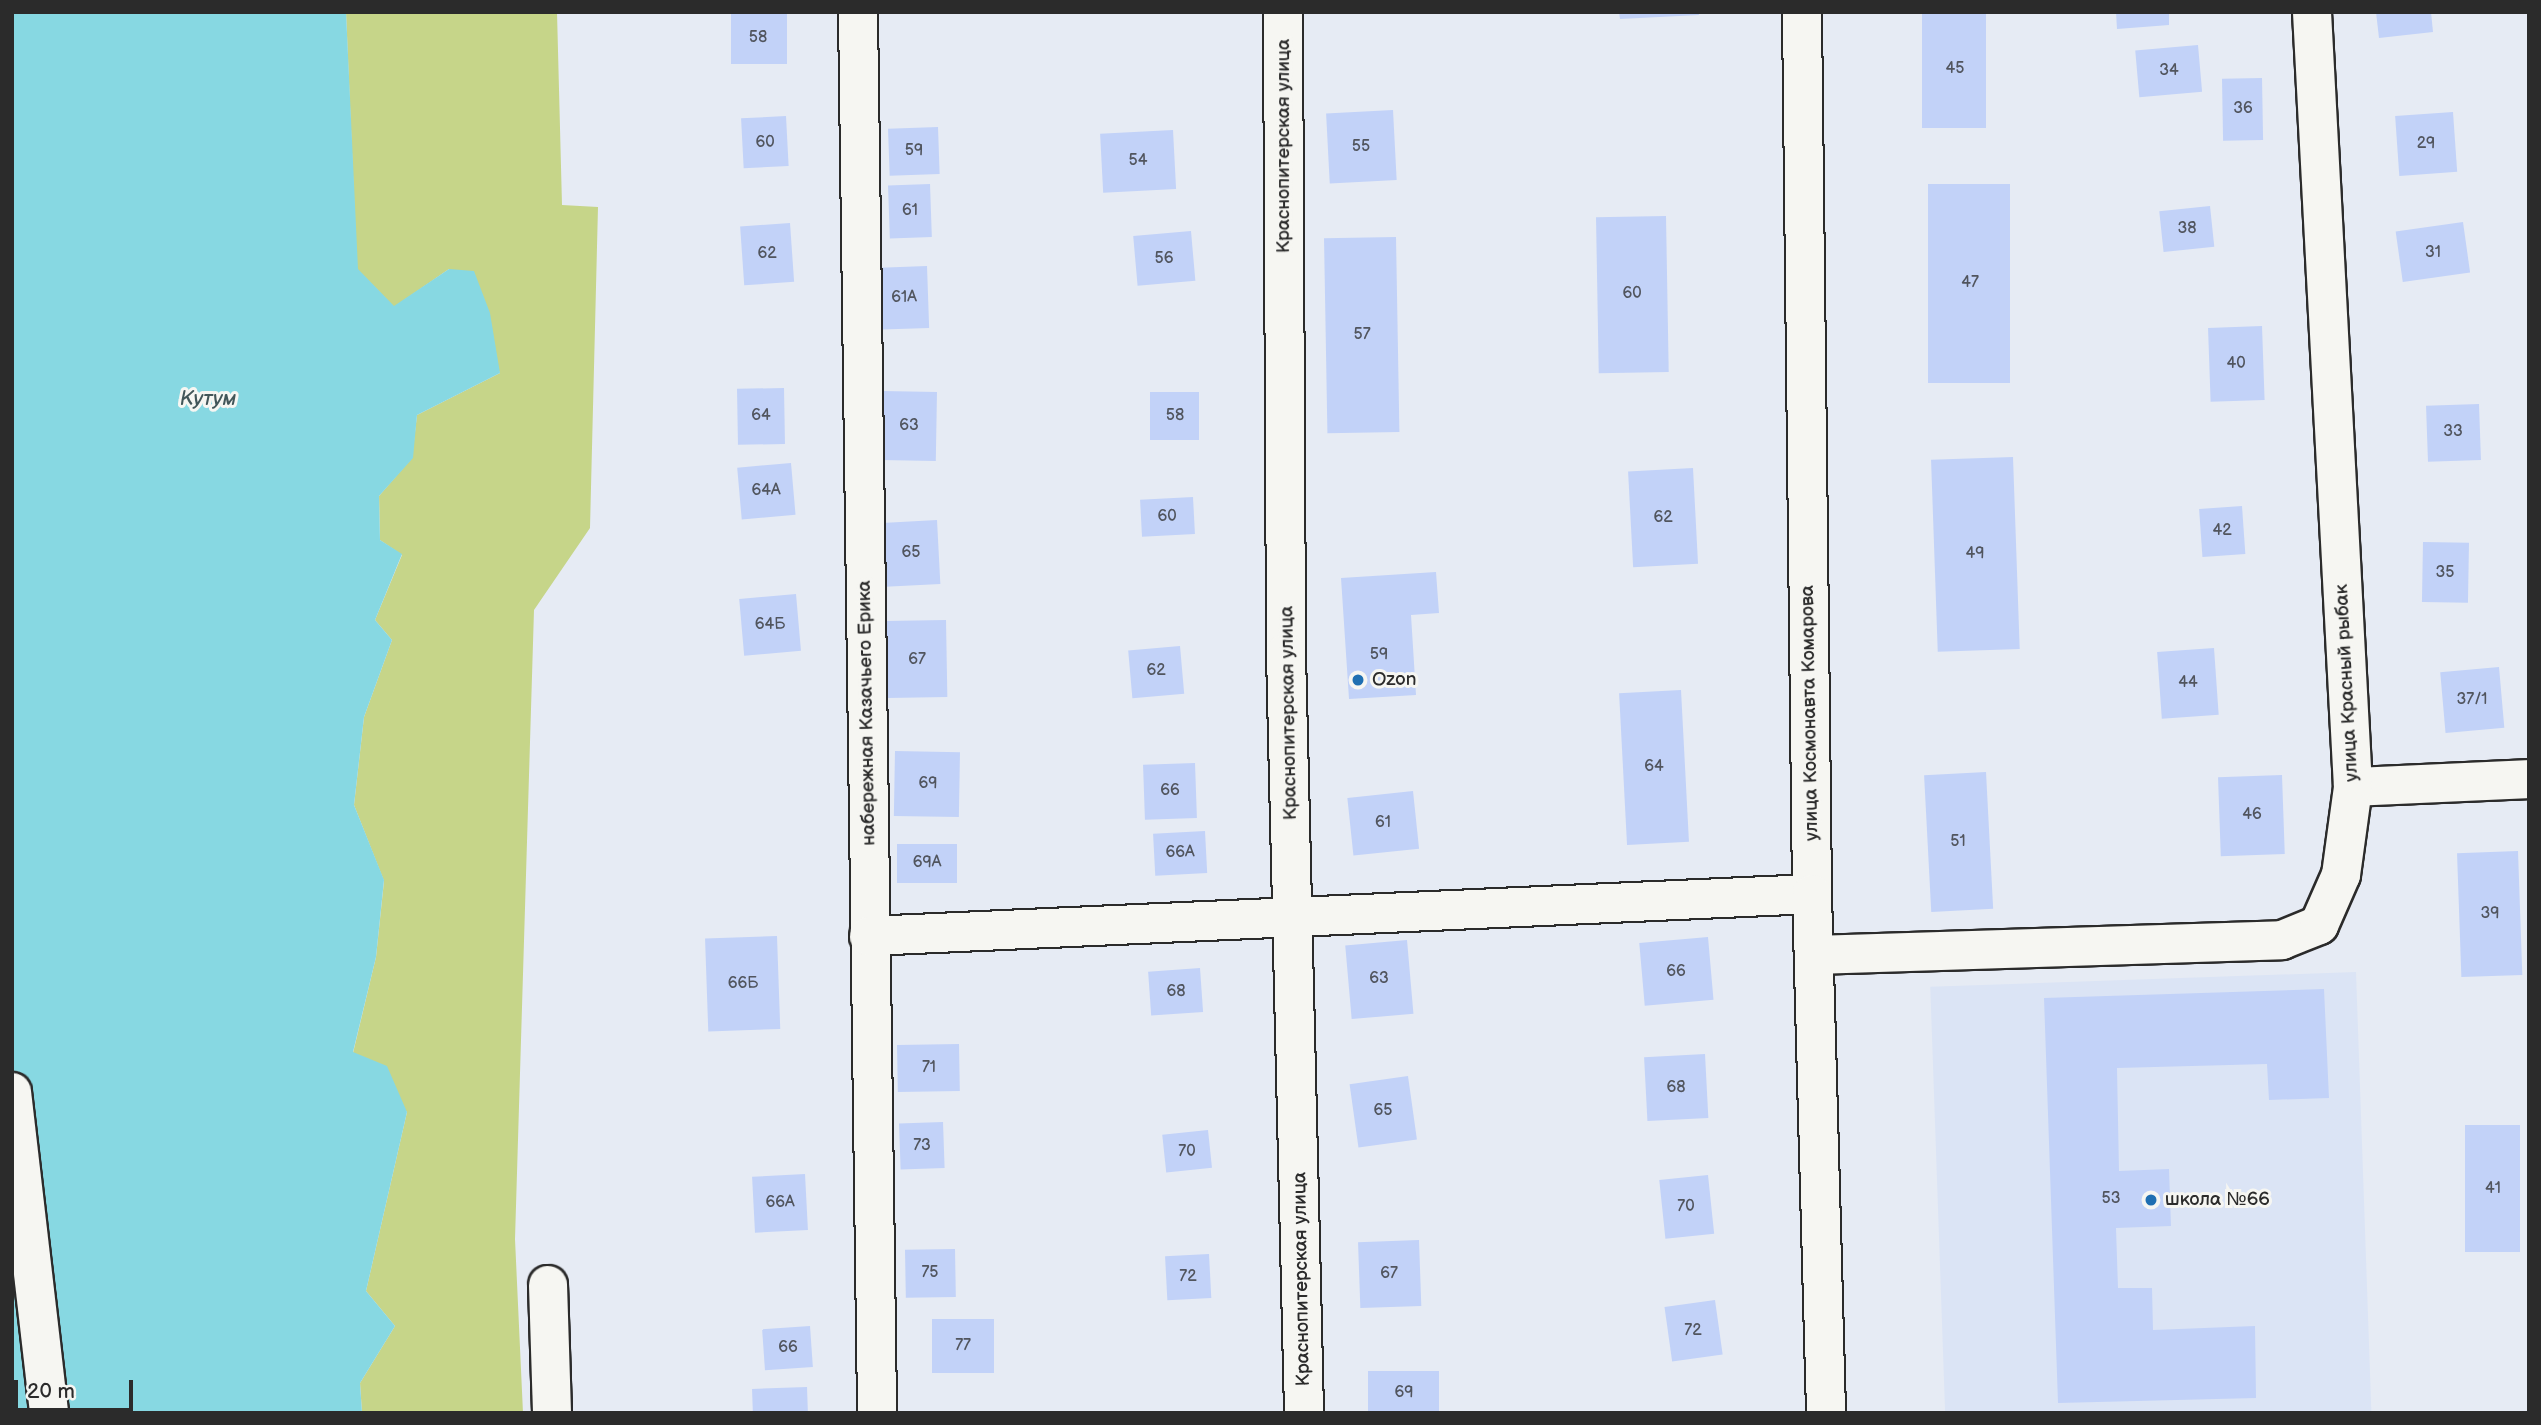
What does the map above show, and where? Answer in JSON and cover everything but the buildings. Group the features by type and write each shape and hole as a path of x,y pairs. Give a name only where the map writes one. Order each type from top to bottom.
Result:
{"street":[{"name":"набережная Казачьего Ерика","path":"858,12 877,1413"},
{"name":"Краснопитерская улица","path":"1283,12 1293,921 1304,1413"},
{"name":"улица Космонавта Комарова","path":"1802,12 1812,894 1826,1413"},
{"name":"улица Красный рыбак","path":"1814,954 2282,940 2319,925 2341,875 2353,787 2312,12"},
{"path":"2353,787 2529,779"},
{"path":"869,936 1293,921 1812,894"},
{"path":"12,1092 49,1413"},
{"path":"548,1286 552,1413"}],"shaded area":[{"name":"школа №66","path":"2356,972 2371,1413 1945,1413 1930,987"}],"green space":[{"path":"346,12 557,12 562,205 598,207 590,528 534,610 515,1239 523,1413 362,1413 360,1383 395,1326 366,1291 407,1112 353,1053 376,957 384,881 354,805 364,717 392,640 375,620 402,555 380,540 379,496 412,458 417,415 500,373 449,269 394,307 357,269"}],"water":[{"name":"Кутум","path":"12,12 346,12 358,269 394,306 449,269 474,271 490,313 500,373 417,415 413,458 379,496 380,540 402,554 375,620 392,640 364,717 354,805 384,880 376,957 353,1052 387,1066 407,1112 366,1291 395,1326 360,1383 362,1413 12,1413"}],"place":[{"name":"Ozon","path":"1358,680"},
{"name":"школа №66","path":"2151,1200"}]}
